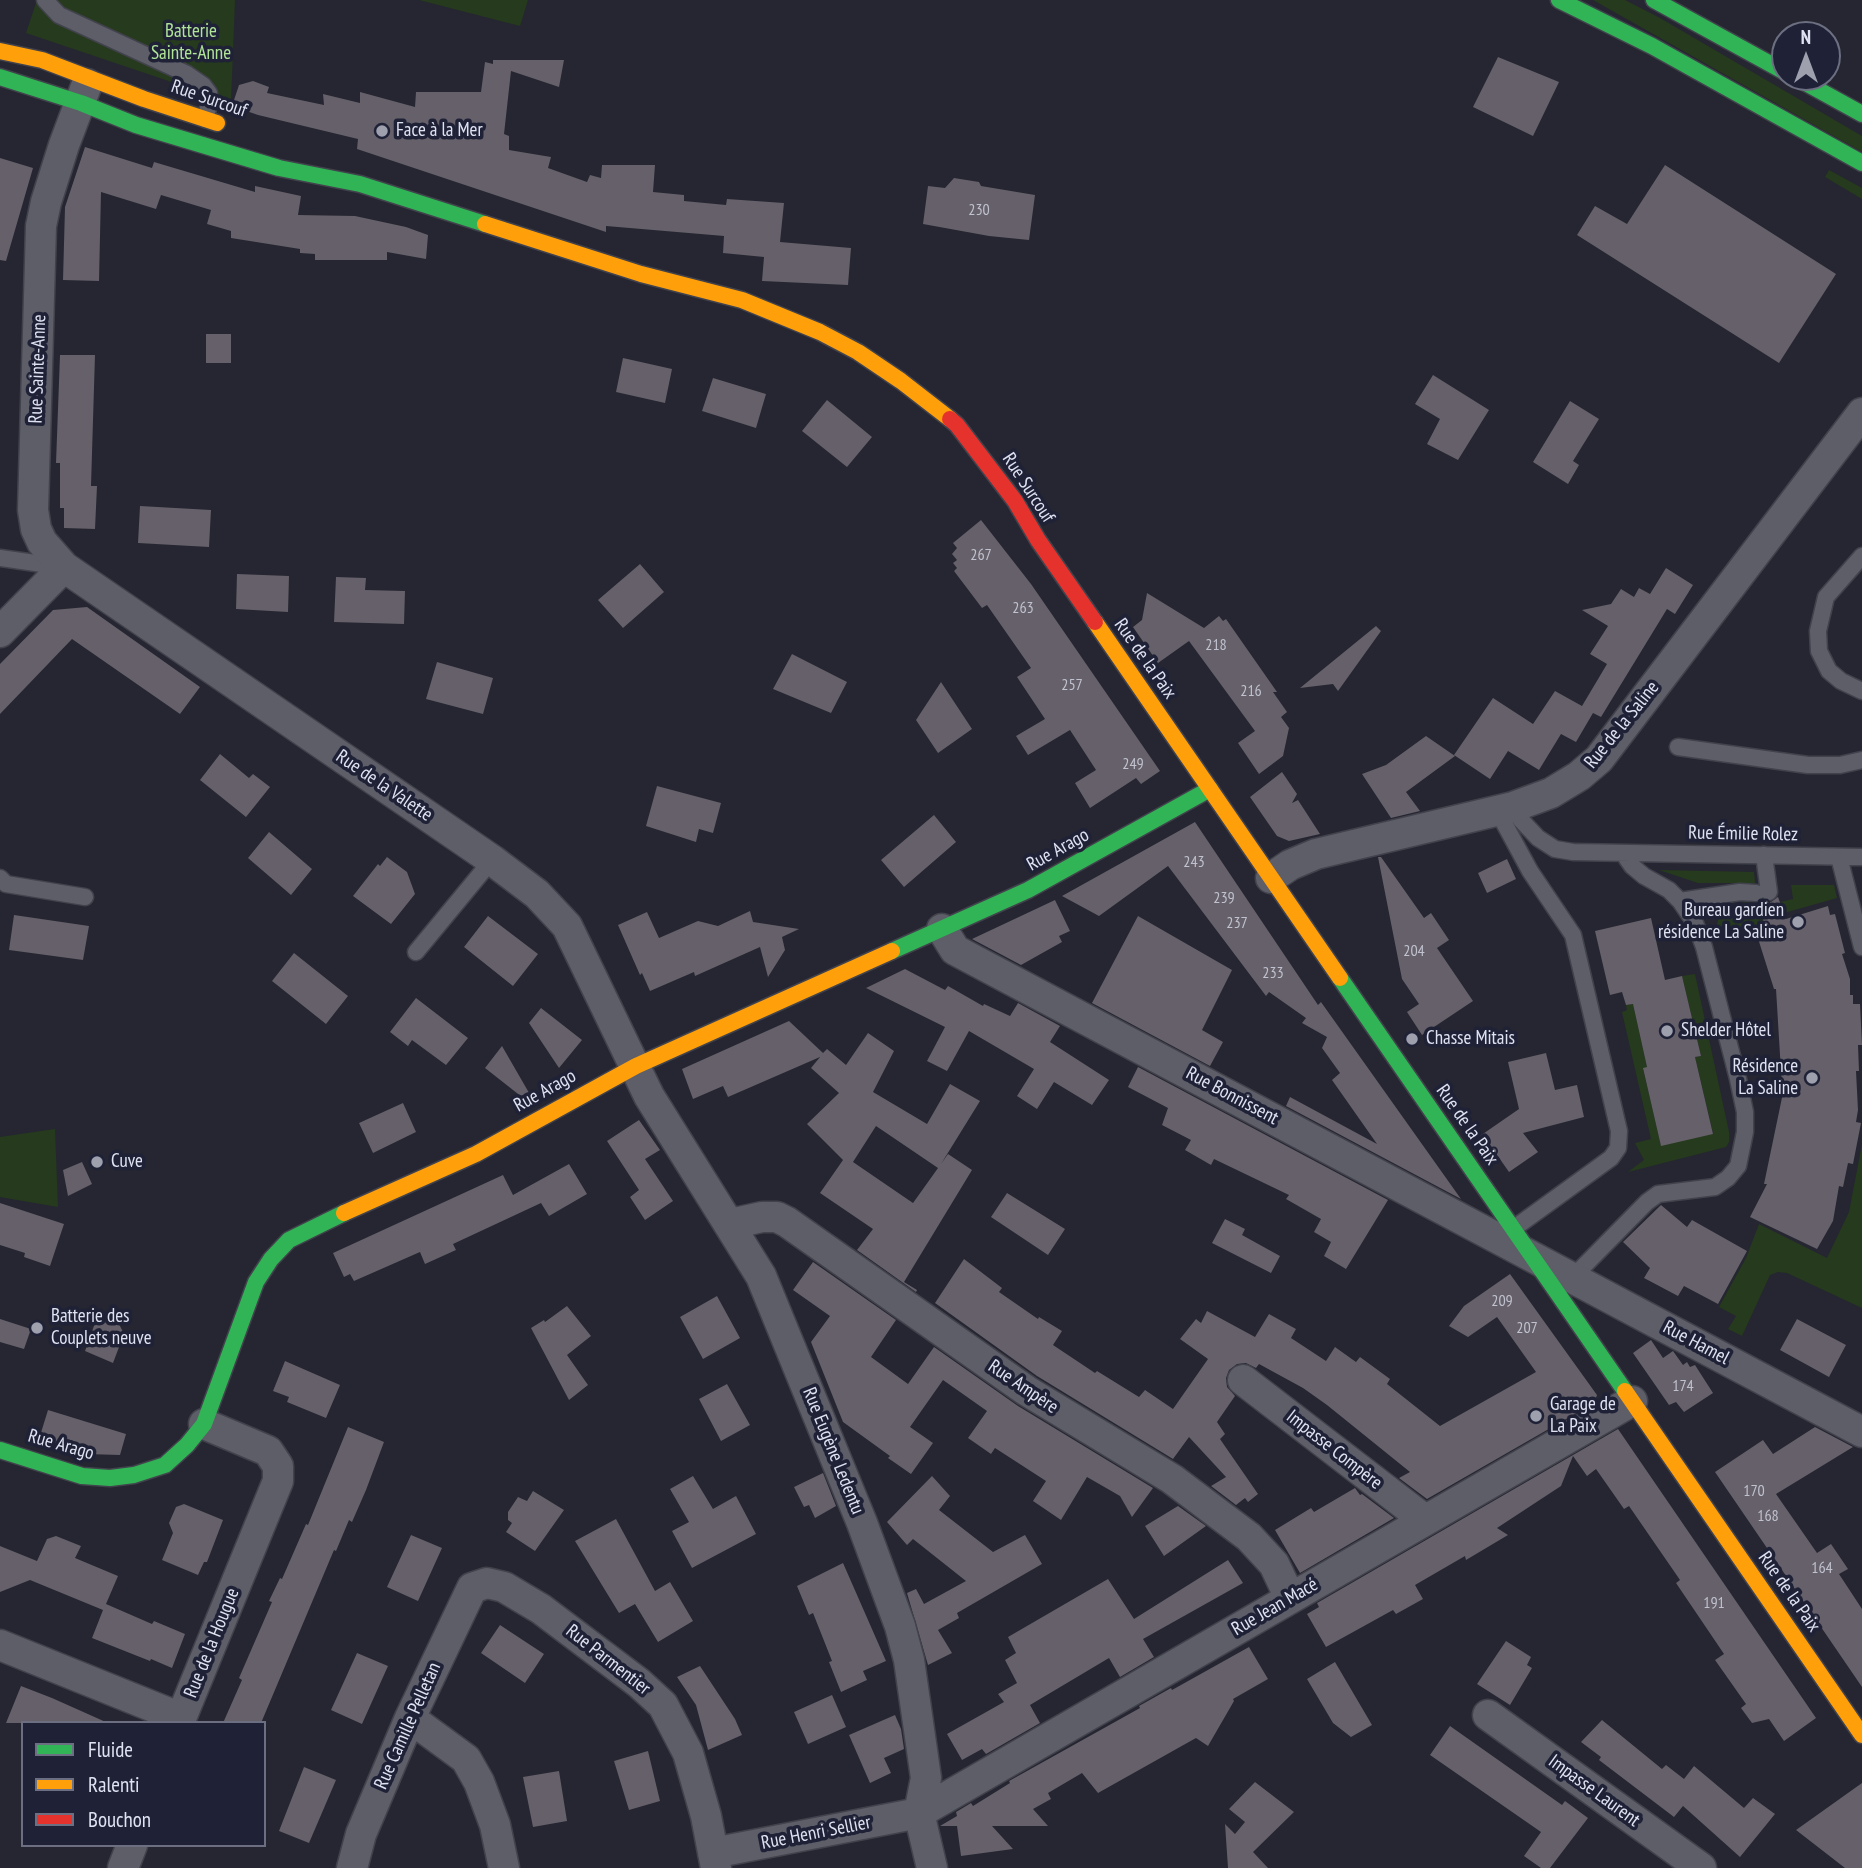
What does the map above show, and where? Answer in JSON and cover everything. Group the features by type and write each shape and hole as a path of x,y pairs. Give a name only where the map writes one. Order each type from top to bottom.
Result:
{"main road":[{"path":"1559,0 1652,47 1862,163"},
{"path":"1654,0 1771,64"},
{"name":"Rue Surcouf","path":"0,51 42,60 136,125 279,167 360,184 642,274 742,300 820,332 858,352 901,381 957,425 1016,501 1038,540"},
{"name":"Rue Surcouf","path":"0,77 144,99 230,128"},
{"path":"1820,91 1862,114"},
{"name":"Rue Surcouf","path":"304,157 360,184"},
{"name":"Rue Surcouf","path":"642,274 698,306"},
{"name":"Rue Surcouf","path":"1001,509 1038,540"},
{"name":"Rue de la Paix","path":"1038,540 1862,1735"},
{"name":"Rue Arago","path":"0,1450 82,1476 110,1478 134,1475 165,1465 187,1445 204,1424 256,1282 271,1259 289,1240 314,1226 476,1154 636,1066 1028,891 1210,789"}],"street":[{"name":"Rue Sainte-Anne","path":"64,567 42,542 36,529 33,510 41,226 46,202 85,90"},
{"name":"Rue de la Saline","path":"1271,878 1290,865 1316,854 1505,808 1551,793 1579,776 1599,759 1862,412"},
{"path":"0,632 64,567"},
{"name":"Rue de la Valette","path":"64,567 492,860 537,894 567,926 636,1066"},
{"name":"Rue Bonnissent","path":"942,929 955,950 1530,1254"},
{"name":"Rue Eugène Ledentu","path":"636,1066 649,1096 761,1276 862,1522 900,1626 909,1660 926,1778 919,1813 932,1868"},
{"name":"Rue Ampère","path":"730,1224 762,1217 777,1217 787,1222 1027,1391 1172,1479 1249,1537 1274,1563 1290,1598"},
{"name":"Rue Hamel","path":"1530,1254 1862,1432"},
{"name":"Impasse Compère","path":"1243,1380 1425,1520"},
{"name":"Rue Jean Macé","path":"919,1813 1632,1401"},
{"name":"Rue de la Hougue","path":"0,1645 180,1721 278,1481 278,1466 268,1451 204,1424"},
{"name":"Rue Parmentier","path":"472,1588 487,1583 504,1587 541,1609 639,1683 663,1705 688,1753 715,1860"},
{"name":"Rue Camille Pelletan","path":"352,1868 361,1834 410,1717 472,1588"},
{"name":"Impasse Laurent","path":"1488,1715 1701,1868"},
{"path":"410,1717 466,1759 495,1825 505,1868"},
{"name":"Rue Henri Sellier","path":"715,1860 919,1813"},
{"path":"123,1868 131,1847"}],"lane":[{"path":"45,0 59,15 187,74 203,85 209,93 205,118"},
{"path":"1862,556 1826,597 1818,631 1819,651 1829,671 1841,681 1862,691"},
{"path":"0,558 64,567"},
{"path":"1678,747 1808,765 1840,765 1862,760"},
{"path":"1505,808 1530,871 1573,935 1620,1140 1615,1153 1605,1164 1513,1229"},
{"name":"Rue Émilie Rolez","path":"1505,808 1538,838 1555,849 1573,852 1862,857"},
{"path":"1573,1277 1647,1202 1658,1194 1715,1187 1738,1167 1743,1150 1745,1112 1704,947 1695,923 1680,901 1644,876 1623,853"},
{"path":"1680,901 1740,892 1763,892 1764,855"},
{"path":"1839,857 1862,947"},
{"path":"416,952 492,860"},
{"path":"0,878 6,884 85,897"}],"green space":[{"name":"Batterie Sainte-Anne","path":"37,0 235,0 231,102 26,33"},
{"path":"419,0 528,0 520,26"},
{"path":"1593,0 1625,0 1660,18 1771,83 1771,91 1785,91 1862,136 1862,152"},
{"path":"1829,170 1862,188 1862,199 1825,177"},
{"path":"1659,870 1754,872 1755,883 1698,883"},
{"path":"1791,885 1834,885 1837,898 1784,913 1780,902 1793,899"},
{"path":"1745,902 1758,904 1765,926 1715,933 1719,916"},
{"path":"1695,974 1729,1142 1726,1147 1628,1172 1644,1160 1635,1143 1651,1139 1622,1012 1627,1010 1626,1005 1633,1004 1647,1067 1643,1069 1661,1145 1713,1133 1695,1057 1701,1056 1682,976"},
{"path":"55,1129 58,1207 0,1197 0,1137"},
{"path":"1862,1144 1862,1308 1787,1273 1778,1272 1770,1275 1742,1336 1728,1329 1736,1316 1719,1307 1746,1258 1759,1224 1827,1258 1849,1212"}],"building":[{"path":"1498,57 1559,82 1533,136 1473,107"},
{"path":"493,60 564,60 559,87 511,71 504,134 509,136 509,150 551,157 548,168 587,182 590,175 601,178 602,165 655,165 653,192 684,195 684,201 726,205 727,199 784,203 780,242 851,248 848,285 762,281 764,257 723,253 724,236 606,226 606,232 357,149 358,139 258,115 232,106 239,85 253,81 269,87 267,93 324,105 323,94 360,103 360,92 415,107 416,92 481,92 485,62 493,64"},
{"path":"85,147 152,168 154,162 255,192 255,186 301,196 298,215 355,216 406,227 428,235 426,259 387,252 387,260 315,260 315,254 300,253 300,249 231,238 231,231 207,224 211,210 161,195 156,209 101,192 99,281 63,280 65,207"},
{"path":"0,158 33,168 6,261 0,260"},
{"path":"1665,165 1836,274 1779,363 1577,235 1595,206 1627,224"},
{"path":"954,178 979,182 981,186 1035,195 1029,240 923,224 928,186 945,188"},
{"path":"206,334 231,334 231,363 206,363"},
{"path":"60,355 95,355 91,486 97,486 95,529 64,528 64,508 60,508 60,463 56,463"},
{"path":"623,358 672,369 665,403 616,392"},
{"path":"1433,375 1489,410 1458,460 1427,444 1440,419 1415,404"},
{"path":"713,378 766,394 756,428 702,411"},
{"path":"827,400 872,437 847,467 802,431"},
{"path":"1570,401 1599,419 1573,461 1579,465 1568,484 1533,462"},
{"path":"140,506 211,510 209,547 138,543"},
{"path":"981,520 1031,584 1160,771 1141,784 1136,778 1090,808 1075,783 1096,770 1070,730 1028,755 1016,736 1045,719 1017,677 1031,668 987,605 982,608 954,571 957,568 953,563 957,560 952,554 957,548 953,543"},
{"path":"640,564 664,592 623,628 598,600"},
{"path":"1666,568 1693,585 1675,614 1667,609 1601,717 1593,713 1576,742 1561,734 1539,770 1508,751 1490,779 1454,755 1493,698 1533,724 1555,691 1582,706 1607,664 1590,654 1608,626 1582,610 1611,604 1621,589 1634,597 1639,588 1650,594"},
{"path":"237,574 289,576 288,612 236,609"},
{"path":"336,577 366,578 365,590 405,591 404,624 334,622"},
{"path":"1147,593 1204,628 1219,616 1223,621 1226,619 1277,692 1273,692 1287,712 1281,717 1289,728 1283,756 1259,774 1238,743 1255,731 1189,641 1158,663 1133,627 1142,620"},
{"path":"87,607 200,687 180,714 72,639 0,714 0,664 53,610"},
{"path":"1376,626 1381,631 1338,691 1333,684 1300,688"},
{"path":"792,654 847,682 831,713 773,689"},
{"path":"437,662 493,678 483,714 426,699"},
{"path":"941,682 972,729 938,753 916,720"},
{"path":"1426,736 1455,756 1406,792 1420,811 1391,818 1362,774 1386,765"},
{"path":"220,754 249,778 253,774 270,787 246,817 200,780"},
{"path":"1282,772 1297,794 1292,803 1298,800 1320,834 1289,841 1277,836 1250,797"},
{"path":"657,786 721,803 713,833 699,829 696,842 646,826"},
{"path":"934,815 956,842 904,887 881,860"},
{"path":"1195,822 1318,1005 1321,1002 1461,1199 1286,1106 1290,1097 1377,1144 1332,1080 1340,1073 1322,1048 1327,1037 1302,1023 1306,1018 1269,992 1266,996 1168,866 1099,916 1062,896"},
{"path":"269,832 312,869 291,895 248,858"},
{"path":"387,857 407,872 415,894 391,924 353,896 378,864 380,866"},
{"path":"1378,857 1381,857 1424,918 1431,913 1449,940 1437,948 1473,1001 1422,1035 1407,1012 1419,1004 1402,979"},
{"path":"1507,859 1516,879 1487,893 1478,873"},
{"name":"Résidence La Saline","path":"1778,897 1786,919 1828,906 1830,915 1835,914 1845,953 1842,954 1850,979 1850,995 1853,995 1853,1004 1860,1004 1862,1045 1858,1045 1856,1122 1861,1123 1853,1164 1848,1163 1843,1187 1839,1186 1833,1221 1817,1249 1750,1217 1767,1184 1764,1184 1784,1088 1776,989 1755,929 1765,926 1758,903 1763,900 1771,902"},
{"path":"1055,900 1070,931 1059,936 1062,942 1021,965 972,939"},
{"path":"750,911 753,922 799,929 782,937 785,950 768,977 760,947 695,976 694,972 650,991 618,925 647,912 659,938 698,921 718,926"},
{"path":"14,915 89,926 83,960 9,950"},
{"path":"488,916 538,954 513,986 464,947"},
{"path":"1138,916 1232,970 1202,1030 1223,1042 1210,1066 1092,1003"},
{"name":"Shelder Hôtel","path":"1651,918 1665,980 1682,976 1701,1056 1695,1057 1713,1134 1661,1146 1643,1068 1647,1067 1633,1004 1626,1005 1622,992 1610,995 1595,931"},
{"path":"294,953 348,996 326,1024 272,981"},
{"path":"905,969 945,990 948,986 983,1006 984,1004 1010,1016 1018,1003 1060,1026 1050,1042 1109,1080 1092,1105 1054,1082 1037,1109 1017,1096 1034,1069 969,1031 947,1071 927,1061 945,1027 866,988"},
{"path":"416,998 468,1038 446,1065 412,1040 408,1046 390,1032"},
{"path":"541,1008 582,1040 559,1068 529,1023"},
{"path":"789,1021 823,1053 827,1049 846,1065 868,1033 894,1051 873,1092 927,1124 950,1084 980,1101 941,1164 948,1154 972,1170 904,1282 917,1290 916,1292 857,1250 873,1229 820,1193 843,1160 807,1124 839,1093 811,1068 820,1057 728,1097 723,1086 693,1099 682,1069","holes":["876,1126 938,1168 913,1203 853,1162"]},
{"path":"502,1046 532,1098 527,1101 485,1068"},
{"path":"1546,1053 1555,1090 1577,1085 1584,1117 1523,1133 1538,1152 1509,1172 1488,1142 1481,1144 1477,1138 1519,1109 1508,1062"},
{"path":"1138,1067 1388,1200 1346,1269 1324,1256 1331,1242 1314,1232 1321,1219 1286,1199 1289,1195 1214,1159 1211,1165 1185,1150 1191,1140 1162,1125 1168,1108 1128,1087"},
{"path":"403,1103 416,1132 373,1153 359,1123"},
{"path":"639,1120 660,1150 645,1159 673,1201 645,1220 630,1197 639,1190 607,1141"},
{"path":"82,1162 92,1184 68,1196 63,1170"},
{"path":"569,1164 587,1194 549,1216 541,1203 453,1244 456,1250 425,1264 420,1252 354,1281 350,1274 344,1277 333,1253 503,1175 513,1195"},
{"path":"1007,1193 1065,1229 1048,1255 991,1217"},
{"path":"0,1203 64,1224 50,1266 24,1257 25,1253 0,1245"},
{"path":"1661,1205 1687,1227 1692,1220 1747,1251 1718,1304 1684,1286 1678,1296 1644,1278 1650,1268 1623,1242"},
{"path":"1225,1219 1245,1229 1242,1235 1280,1256 1271,1273 1212,1243"},
{"path":"964,1259 1002,1288 999,1292 1038,1319 1039,1317 1062,1331 1053,1345 1095,1373 1097,1371 1139,1397 1145,1390 1173,1409 1208,1359 1180,1339 1196,1319 1201,1323 1207,1311 1255,1337 1269,1314 1296,1329 1291,1338 1326,1361 1335,1347 1356,1362 1360,1357 1390,1379 1387,1384 1440,1426 1536,1372 1497,1317 1468,1337 1449,1326 1464,1306 1510,1274 1597,1395 1594,1403 1427,1499 1399,1478 1410,1472 1327,1405 1303,1388 1259,1364 1256,1368 1246,1363 1237,1364 1229,1370 1226,1378 1227,1387 1235,1396 1217,1422 1225,1434 1220,1439 1258,1494 1248,1502 1245,1498 1236,1505 1211,1486 1226,1477 1189,1437 1173,1459 1037,1376 935,1303"},
{"path":"813,1262 896,1320 871,1357 908,1384 934,1347 1018,1406 1153,1488 1132,1517 1120,1496 1087,1477 1061,1520 1033,1501 1046,1481 995,1448 991,1454 968,1438 987,1411 943,1380 910,1427 933,1443 911,1474 888,1458 890,1456 843,1422 811,1342 830,1316 793,1290"},
{"path":"717,1296 740,1338 703,1359 680,1317"},
{"path":"567,1306 591,1336 567,1355 588,1385 569,1400 531,1328 544,1320 545,1322"},
{"path":"0,1319 31,1329 24,1349 0,1342"},
{"path":"1797,1319 1846,1345 1829,1377 1780,1350"},
{"path":"105,1320 118,1322 124,1334 113,1363 85,1351 95,1323"},
{"path":"1651,1340 1663,1358 1673,1351 1683,1365 1687,1362 1690,1367 1695,1365 1713,1393 1684,1412 1676,1402 1669,1405 1633,1353"},
{"path":"285,1361 340,1385 326,1418 287,1402 289,1397 273,1391"},
{"path":"727,1384 750,1425 721,1441 699,1399"},
{"path":"48,1410 126,1434 120,1455 86,1454 39,1439"},
{"path":"348,1427 384,1442 352,1522 349,1520 336,1551 334,1550 262,1721 224,1721 242,1680 239,1678 272,1602 269,1601 280,1578 282,1579 306,1524 308,1525"},
{"path":"1815,1427 1853,1447 1776,1494 1817,1553 1831,1544 1848,1569 1839,1574 1862,1609 1862,1687 1715,1472 1763,1440 1773,1454"},
{"path":"1618,1429 1816,1718 1784,1741 1769,1719 1752,1723 1741,1708 1746,1704 1715,1660 1724,1654 1676,1583 1680,1580 1629,1506 1624,1509 1596,1469 1587,1476 1573,1456 1561,1486 1497,1528 1508,1535 1466,1560 1465,1556 1415,1585 1423,1599 1396,1614 1393,1610 1326,1647 1307,1614 1319,1607 1317,1603"},
{"path":"823,1473 836,1506 815,1518 809,1505 804,1507 794,1487"},
{"path":"693,1476 713,1509 736,1496 756,1534 692,1568 672,1531 689,1522 670,1489"},
{"path":"932,1476 950,1496 939,1510 993,1552 1025,1535 1042,1564 957,1613 959,1618 938,1630 952,1653 928,1665 907,1593 916,1589 924,1604 966,1581 913,1539 907,1545 887,1522"},
{"path":"1355,1488 1360,1495 1394,1518 1300,1573 1275,1530 1311,1508 1314,1512"},
{"path":"533,1491 564,1510 535,1551 506,1532 512,1523 508,1520 508,1512 518,1497 527,1501"},
{"path":"184,1504 223,1520 207,1562 204,1562 198,1575 162,1560 173,1533 169,1523 176,1507"},
{"path":"1178,1506 1206,1526 1164,1556 1145,1526"},
{"path":"616,1519 655,1591 670,1582 693,1621 658,1642 635,1604 619,1613 575,1541"},
{"path":"411,1535 442,1548 418,1601 387,1587"},
{"path":"56,1536 81,1546 75,1558 118,1576 106,1604 152,1624 154,1621 185,1634 172,1668 92,1638 103,1610 30,1580 0,1592 0,1546 37,1561 47,1539"},
{"path":"1228,1560 1243,1583 1143,1639 1154,1657 1120,1677 1109,1658 1030,1705 1040,1723 986,1754 982,1749 962,1760 947,1734 1004,1702 998,1694 1017,1683 1005,1660 1016,1653 1008,1637 1108,1579 1134,1619"},
{"path":"843,1563 886,1661 863,1671 867,1680 841,1692 813,1613 809,1615 797,1586"},
{"path":"500,1625 544,1654 525,1683 481,1653"},
{"path":"1506,1641 1531,1657 1527,1665 1532,1668 1510,1705 1477,1684"},
{"path":"1249,1647 1268,1679 1233,1699 1208,1746 1196,1738 1098,1793 1082,1773 1048,1793 1051,1799 1033,1809 1048,1826 992,1826 1013,1849 961,1856 957,1826 940,1826 971,1803 973,1806 1010,1783 1009,1781 1140,1708 1139,1706"},
{"path":"357,1653 388,1666 362,1724 331,1710"},
{"path":"1335,1662 1372,1725 1351,1737 1333,1723 1307,1679"},
{"path":"700,1666 735,1719 742,1735 708,1750 696,1705 677,1677"},
{"path":"21,1686 104,1721 21,1721 6,1723"},
{"path":"832,1695 846,1727 808,1744 794,1712"},
{"path":"895,1715 901,1729 904,1749 884,1758 891,1773 870,1783 849,1735"},
{"path":"1602,1720 1662,1769 1666,1765 1684,1779 1694,1766 1744,1808 1753,1798 1775,1814 1740,1857 1683,1806 1674,1817 1599,1760 1601,1757 1581,1742"},
{"path":"1450,1726 1562,1805 1565,1801 1588,1818 1550,1868 1541,1868 1524,1856 1541,1832 1430,1755"},
{"path":"648,1751 660,1801 629,1810 614,1761"},
{"path":"304,1767 336,1780 309,1843 279,1831"},
{"path":"559,1771 567,1821 533,1827 523,1777"},
{"path":"1255,1782 1294,1812 1253,1852 1268,1868 1228,1868 1225,1824 1235,1834 1245,1822 1229,1809"},
{"path":"1862,1783 1862,1868 1845,1868 1796,1830"}],"traffic: fast":[{"path":"1559,0 1652,46 1862,163"},
{"path":"1654,0 1771,64"},
{"path":"0,77 81,103 136,125 279,168 360,184 485,224"},
{"path":"1820,91 1862,114"},
{"path":"892,951 1028,890 1210,789"},
{"path":"1340,978 1625,1391"},
{"path":"0,1450 82,1476 110,1478 134,1475 165,1465 187,1445 204,1424 256,1282 271,1259 289,1240 344,1213"}],"traffic: slow":[{"path":"0,51 42,60 144,99 217,123"},
{"path":"485,224 641,274 742,300 820,332 858,352 950,419"},
{"path":"1095,622 1340,978"},
{"path":"344,1213 476,1154 636,1066 892,951"},
{"path":"1625,1391 1862,1735"}],"traffic: jam":[{"path":"950,419 1015,501 1038,540 1095,622"}],"place":[{"name":"Face à la Mer","path":"382,131"},
{"name":"Bureau gardien résidence La Saline","path":"1798,922"},
{"name":"Shelder Hôtel","path":"1667,1031"},
{"name":"Chasse Mitais","path":"1412,1039"},
{"name":"Résidence La Saline","path":"1812,1078"},
{"name":"Cuve","path":"97,1162"},
{"name":"Batterie des Couplets neuve","path":"37,1328"},
{"name":"Garage de La Paix","path":"1536,1416"}]}
